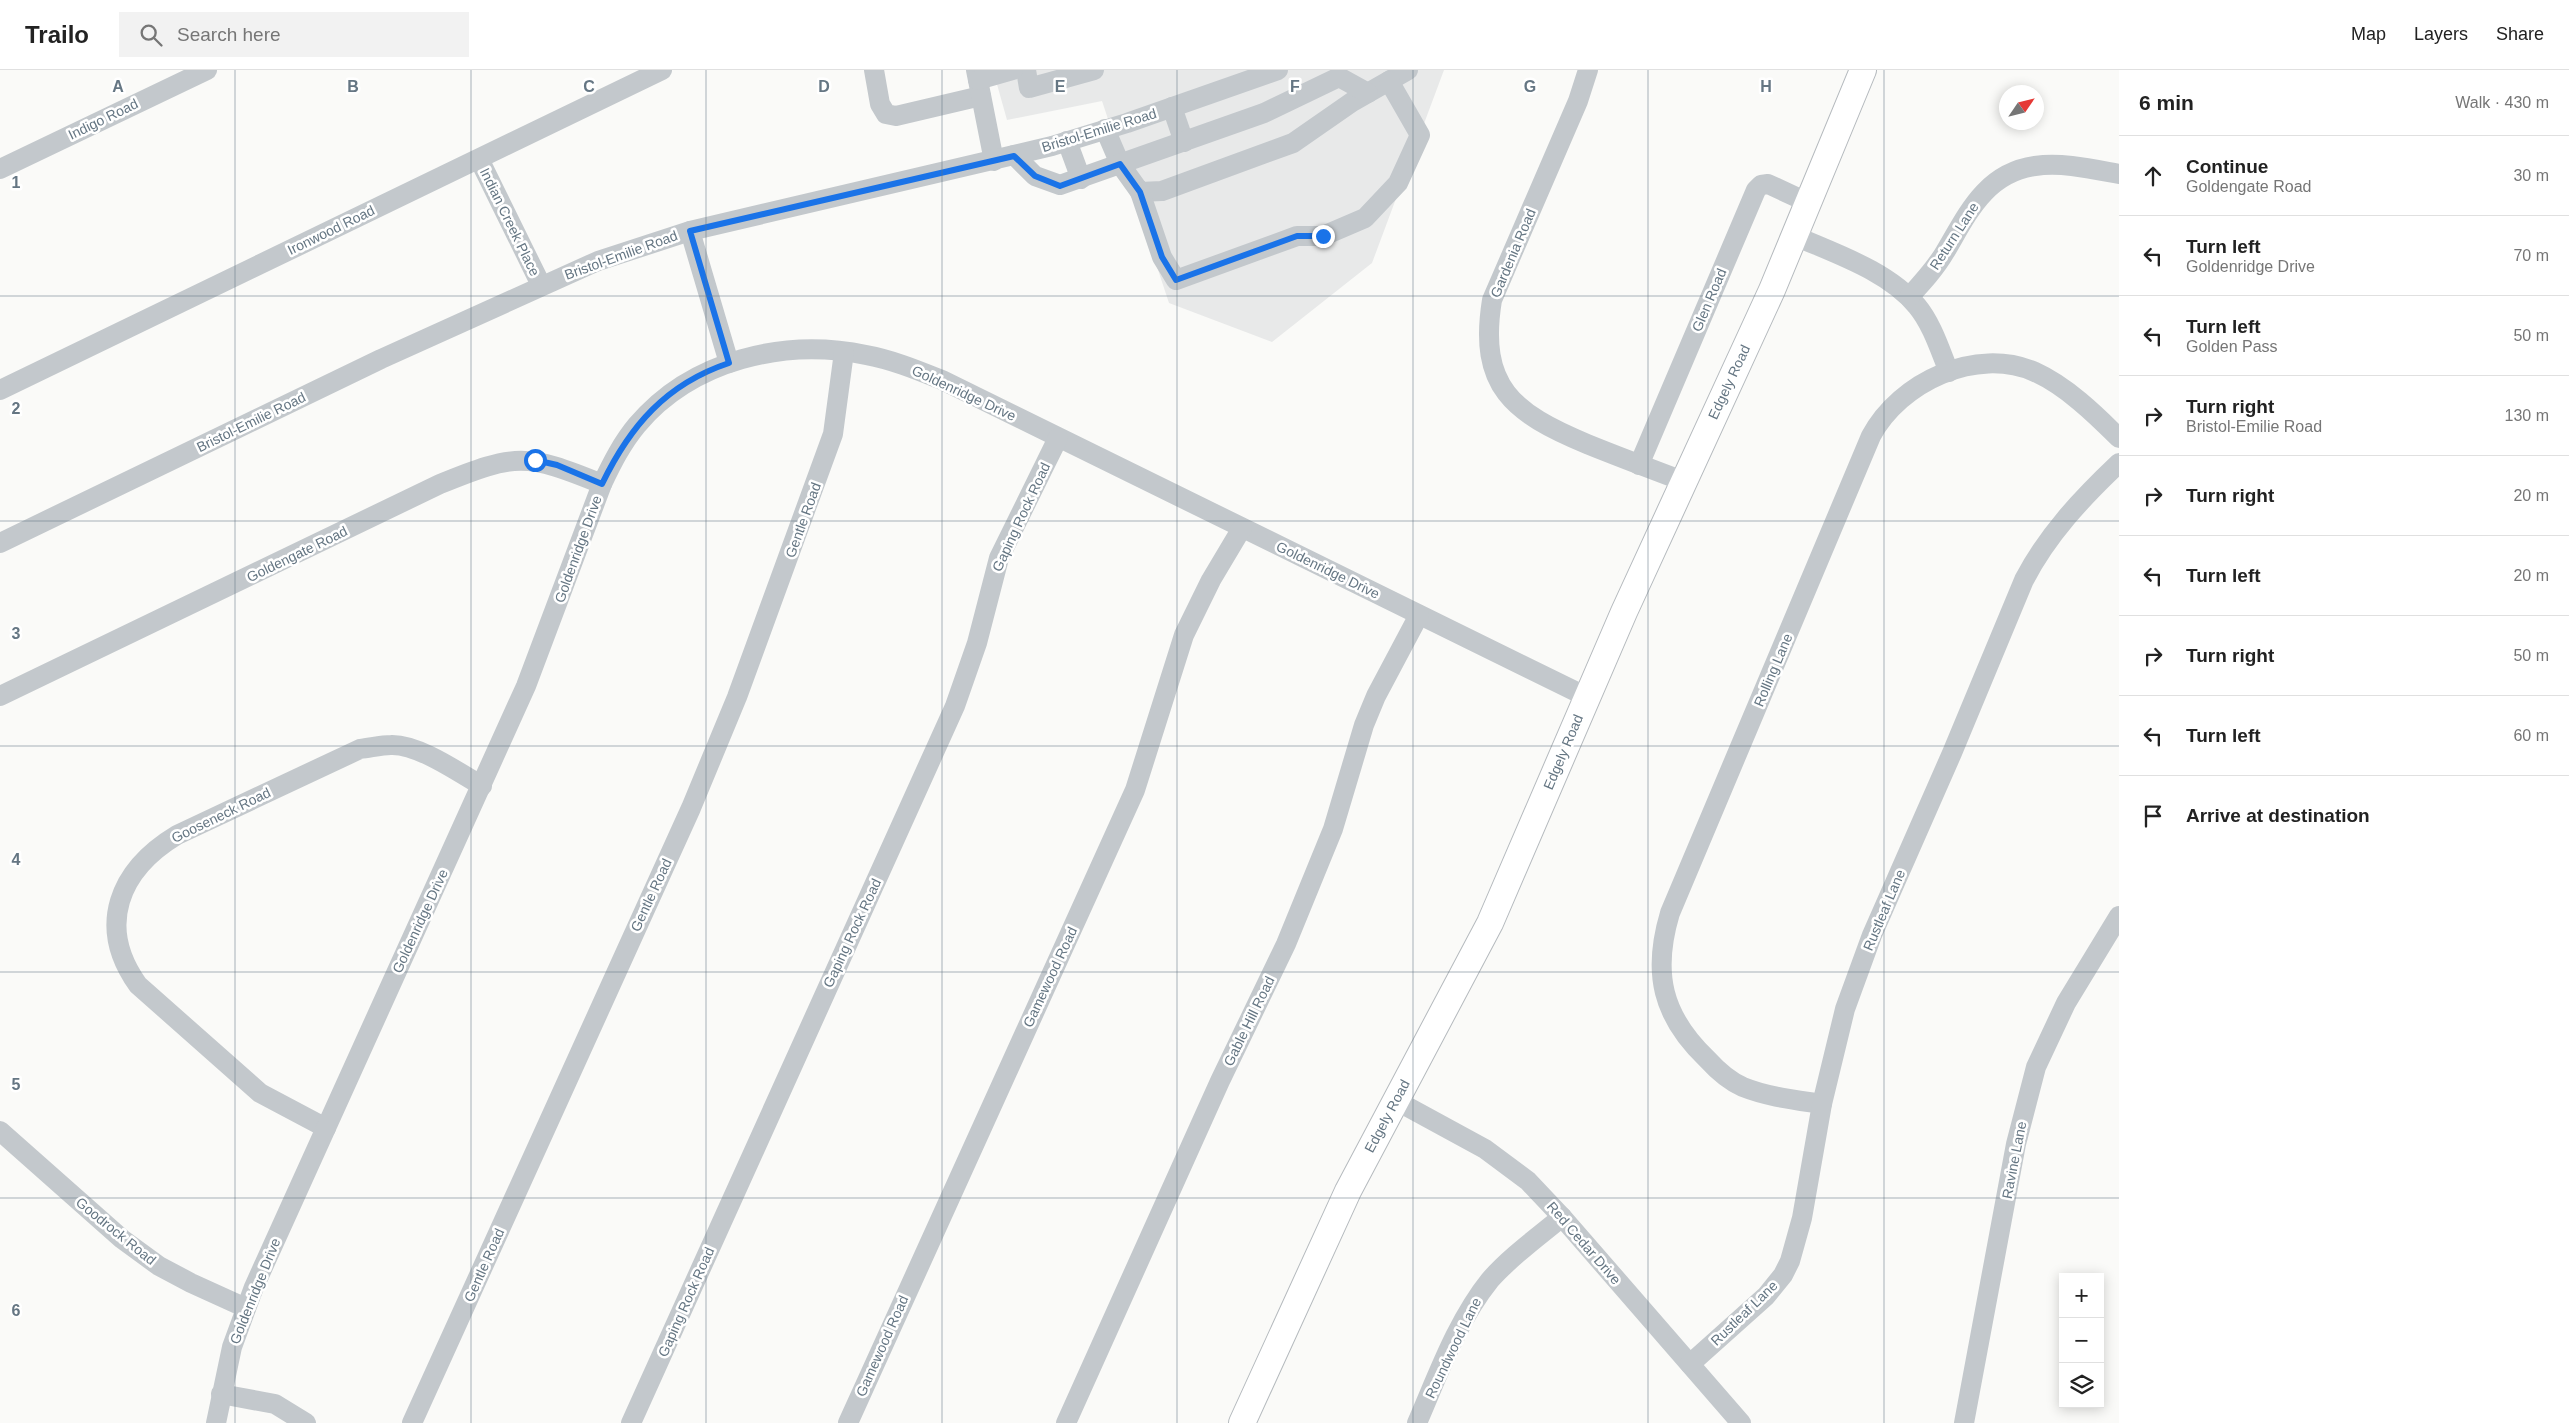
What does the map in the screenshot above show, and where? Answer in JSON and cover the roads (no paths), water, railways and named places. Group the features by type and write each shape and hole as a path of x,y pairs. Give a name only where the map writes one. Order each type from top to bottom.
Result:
{"main road":[{"name":"Edgely Road","path":"1242,1423 1348,1191 1394,1100 1490,923 1587,697 1795,236 1863,70"}],"street":[{"name":"Indigo Road","path":"0,169 207,70"},
{"name":"Ironwood Road","path":"0,390 662,70"},
{"path":"874,70 880,104 886,114 896,116 978,82 1013,70"},
{"path":"1026,70 1029,88 1094,70"},
{"name":"Bristol-Emilie Road","path":"0,543 381,359 541,285 598,261 690,231 1014,156 1105,129 1278,70"},
{"path":"1140,192 1162,191 1293,143 1368,93 1408,70"},
{"name":"Gardenia Road","path":"1588,70 1578,101 1548,174 1492,300 1488,324 1489,352 1493,368 1501,386 1526,413 1563,434 1683,481"},
{"path":"1014,156 1035,176 1060,186 1264,113 1340,77 1368,93"},
{"path":"1105,129 1120,164 1140,192 1162,257 1176,280 1297,236 1323,236 1365,218 1398,183 1420,135 1389,81"},
{"path":"978,82 994,161"},
{"path":"1172,107 1184,142"},
{"path":"1067,141 1082,179"},
{"name":"Indian Creek Place","path":"479,159 541,285"},
{"name":"Return Lane","path":"1909,297 1933,269 1973,204 2003,178 2021,169 2036,166 2056,166 2119,174"},
{"name":"Glen Road","path":"1639,465 1756,190 1761,185 1768,184 1809,203"},
{"path":"690,231 729,363"},
{"path":"1795,236 1874,273 1909,297 1918,307 1930,327 1949,372"},
{"name":"Goldenridge Drive","path":"216,1423 232,1347 246,1308 526,686 602,484 628,437 655,406 685,383 710,369 771,352 804,350 865,354 899,363 942,380 1587,697"},
{"name":"Gentle Road","path":"412,1423 421,1407 691,808 737,697 833,434 844,352"},
{"name":"Rolling Lane","path":"1822,1104 1742,1087 1715,1068 1691,1044 1672,1016 1666,1000 1661,979 1663,937 1670,913 1871,436 1882,420 1911,390 1930,379 1949,372 1984,365 2005,365 2036,373 2065,390 2119,438"},
{"name":"Gaping Rock Road","path":"631,1423 955,706 977,643 999,558 1058,438"},
{"name":"Goldengate Road","path":"0,696 440,484 486,465 521,459 535,460 557,465 602,484"},
{"name":"Rustleaf Lane","path":"1690,1364 1766,1296 1786,1268 1802,1218 1822,1104 1846,1009 1872,935 1952,753 2024,580 2038,553 2058,525 2119,463"},
{"name":"Gamewood Road","path":"848,1423 1135,790 1184,635 1211,580 1242,528"},
{"name":"Gable Hill Road","path":"1066,1423 1220,1081 1286,944 1335,822 1370,710 1419,615"},
{"name":"Gooseneck Road","path":"326,1128 260,1092 209,1050 138,985 131,975 118,942 115,926 116,913 122,893 151,854 177,835 360,749 392,744 409,748 435,759 482,786"},
{"name":"Ravine Lane","path":"1964,1423 2016,1144 2036,1067 2066,1003 2119,916"},
{"name":"Red Cedar Drive","path":"1394,1100 1498,1157 1528,1181 1562,1217 1690,1364 1736,1421"},
{"name":"Goodrock Road","path":"0,1131 122,1239 159,1266 246,1308"},
{"name":"Roundwood Lane","path":"1417,1423 1462,1326 1480,1294 1516,1254 1562,1217"},
{"path":"221,1394 275,1404 306,1423"}]}
